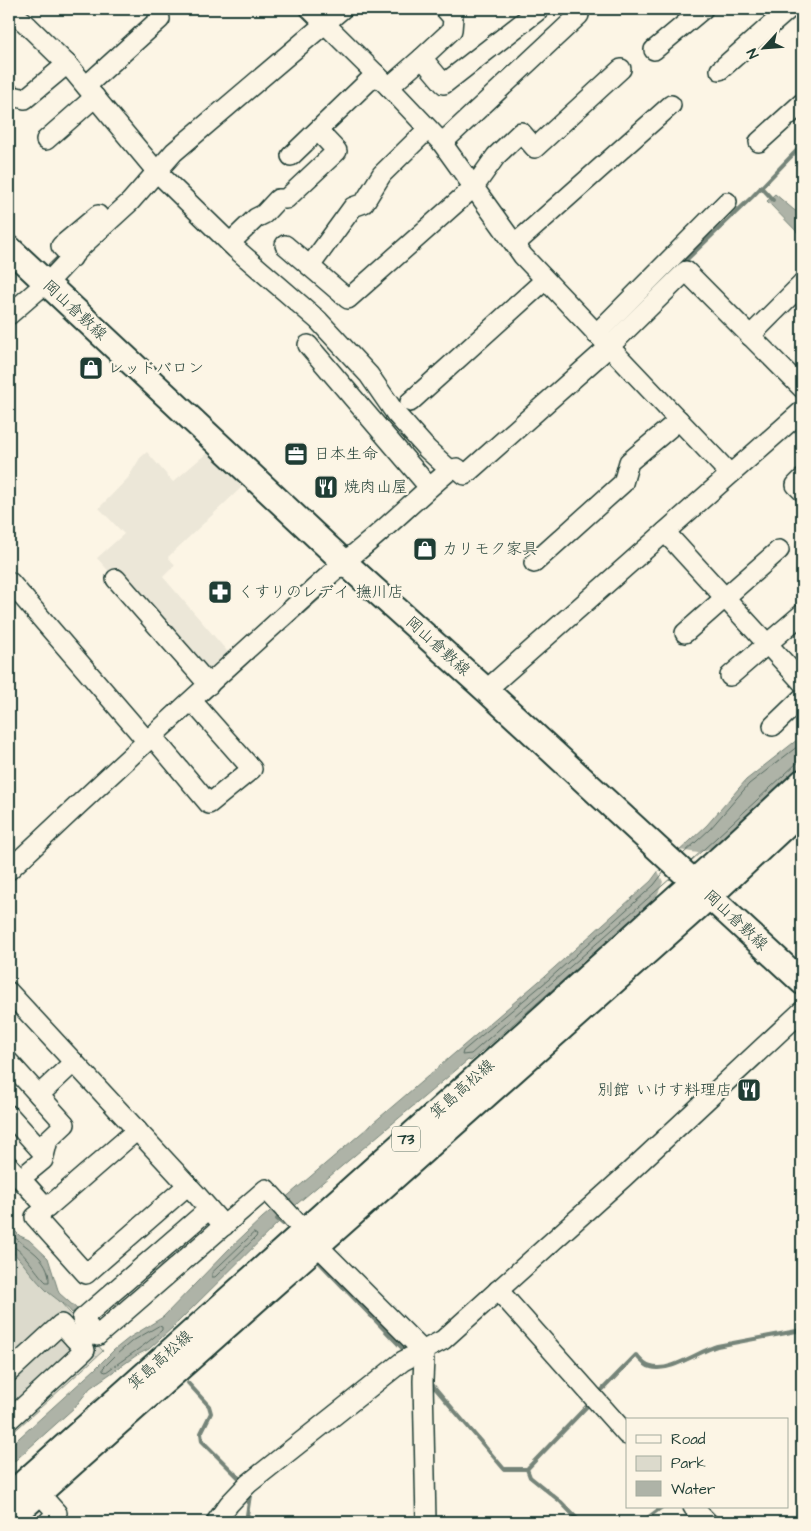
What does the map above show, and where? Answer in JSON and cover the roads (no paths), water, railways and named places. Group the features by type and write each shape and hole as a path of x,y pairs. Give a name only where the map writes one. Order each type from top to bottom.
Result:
{"main road":[{"name":"岡山倉敷線","path":"9,248 349,566 802,982"},
{"name":"箕島高松線","path":"9,1496 297,1223 689,878 802,782"},
{"name":"箕島高松線","path":"689,878 802,810"},
{"name":"箕島高松線","path":"9,1520 39,1493 297,1223"}],"street":[{"path":"258,67 319,15 342,9"},
{"path":"291,156 318,131 383,81 422,58 452,30 453,18 445,9"},
{"path":"422,58 444,84 540,9"},
{"path":"654,50 703,9"},
{"path":"720,70 789,9"},
{"path":"9,10 67,64 152,167 230,243 318,320 369,375 402,421 427,449 465,475 603,341 686,271 802,388"},
{"path":"319,15 442,143 523,256 730,474"},
{"path":"9,315 41,278 68,254 61,246 102,213 152,167 174,152 319,15"},
{"path":"442,143 578,15"},
{"path":"46,140 160,19"},
{"path":"9,95 25,99 67,64"},
{"path":"285,245 348,299 474,187 496,156 521,132 535,148 621,70"},
{"path":"760,142 802,103"},
{"path":"515,244 671,105"},
{"path":"310,266 354,207 364,203 382,174 428,129"},
{"path":"230,243 278,200 286,199 337,151 318,131"},
{"path":"603,341 727,202"},
{"path":"410,402 545,280"},
{"path":"750,336 802,284"},
{"path":"308,345 429,487"},
{"path":"486,690 802,411"},
{"path":"534,563 623,483 629,462 679,420"},
{"path":"9,870 195,704 209,686 349,566 378,534 429,487 457,471"},
{"path":"802,480 796,485 802,491"},
{"path":"665,532 802,682"},
{"path":"685,633 778,550"},
{"path":"116,579 209,686"},
{"path":"9,584 10,582 209,804 252,769 195,704"},
{"path":"730,676 802,614"},
{"path":"773,726 802,698"},
{"path":"9,992 224,1226"},
{"path":"223,1520 244,1488 417,1363 624,1177 802,1011"},
{"path":"9,1062 65,1124 48,1140 43,1160 15,1173 47,1208"},
{"path":"39,1095 74,1062"},
{"path":"9,1115 44,1154"},
{"path":"137,1130 36,1217 86,1274 188,1185"},
{"path":"9,1372 61,1324 97,1336 266,1189 417,1363 426,1522"},
{"path":"9,1420 85,1350 82,1318 209,1209"},
{"path":"498,1290 626,1434"},
{"path":"39,1493 58,1513 48,1522"},
{"path":"694,1508 707,1522"}],"water":[{"path":"775,194 794,210 802,214 802,237 767,201"},
{"path":"802,736 802,765 719,843 471,1061 468,1060 298,1203 149,1349 137,1355 90,1388 75,1407 9,1466 9,1447 114,1350 129,1338 163,1317 262,1218 545,976 651,881 660,869 707,825 746,780"},
{"path":"9,1225 48,1258 59,1293 77,1309 72,1313 43,1287 9,1249"}],"waterway":[{"path":"681,265 752,197 802,145"},
{"path":"761,187 773,200"},
{"path":"44,271 62,254"},
{"path":"358,563 409,518"},
{"path":"287,626 345,574"},
{"path":"277,1219 283,1224"},
{"path":"320,1263 407,1353"},
{"path":"598,1394 636,1355 649,1366 667,1367 717,1346 802,1330"},
{"path":"430,1382 504,1469 527,1469 590,1403"},
{"path":"188,1383 209,1406 211,1413 201,1433 202,1441 242,1481"},
{"path":"527,1469 530,1477 561,1502 580,1522"},
{"path":"248,1492 250,1495 247,1515 256,1522"},
{"path":"642,1522 661,1508"},
{"path":"707,1509 720,1522"}],"place":[{"name":"レッドバロン","path":"91,368"},
{"name":"日本生命","path":"296,454"},
{"name":"焼肉山屋","path":"326,487"},
{"name":"カリモク家具","path":"425,549"},
{"name":"くすりのレデイ 撫川店","path":"220,592"},
{"name":"別館 いけす料理店","path":"749,1090"}]}
